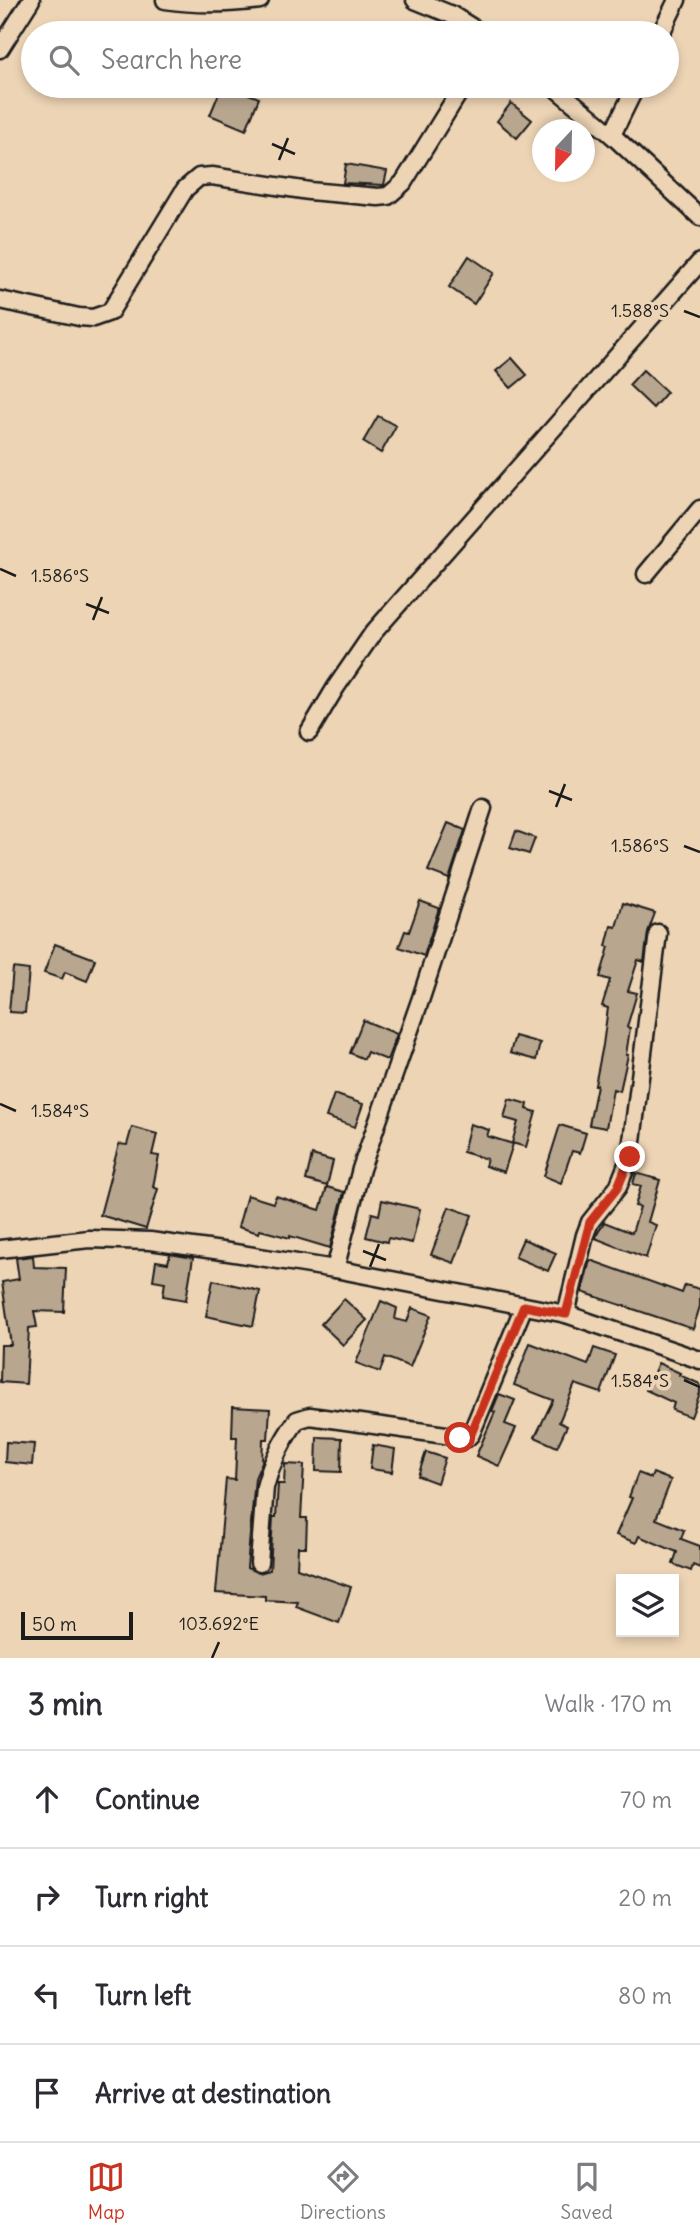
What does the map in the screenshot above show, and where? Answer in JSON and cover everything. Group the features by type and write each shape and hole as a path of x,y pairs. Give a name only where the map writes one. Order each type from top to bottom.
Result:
{"street":[{"path":"0,49 31,0"},
{"path":"165,0 186,3 260,0"},
{"path":"415,0 462,21"},
{"path":"667,21 677,0"},
{"path":"0,300 79,317 93,318 110,312 185,189 199,177 212,176 323,192 388,196 403,183 456,98"},
{"path":"567,98 700,216"},
{"path":"612,135 630,98"},
{"path":"309,732 373,633 700,262"},
{"path":"646,574 700,509"},
{"path":"335,1269 361,1169 421,998 482,807"},
{"path":"566,1314 590,1222 618,1187 630,1157 659,933"},
{"path":"0,1249 89,1239 150,1241 335,1269 566,1314 700,1360"},
{"path":"259,1563 265,1487 271,1467 297,1420 310,1416 467,1438 524,1306"}],"building":[{"path":"217,98 259,98 246,130 210,115"},
{"path":"511,103 532,120 517,138 497,121"},
{"path":"346,164 387,171 384,185 343,183"},
{"path":"469,256 494,273 474,304 449,287"},
{"path":"512,358 527,375 511,388 496,371"},
{"path":"643,370 667,392 653,408 629,385"},
{"path":"378,416 396,426 381,453 363,442"},
{"path":"448,823 465,830 449,879 428,871"},
{"path":"516,831 535,838 529,854 510,848"},
{"path":"420,901 439,908 424,956 399,947 405,931 409,932"},
{"path":"623,903 655,913 648,932 644,962 638,960 628,991 637,993 627,1027 630,1028 628,1055 620,1091 613,1089 606,1128 589,1125 608,1008 602,1006 610,980 600,977 609,947 606,946 611,926 616,927"},
{"path":"55,944 95,959 87,981 65,972 62,979 44,973"},
{"path":"13,968 29,970 25,1013 9,1012"},
{"path":"363,1020 397,1034 387,1060 367,1052 364,1059 350,1053"},
{"path":"515,1036 540,1043 536,1060 510,1053"},
{"path":"334,1094 363,1104 355,1127 326,1117"},
{"path":"509,1099 528,1104 527,1109 536,1112 526,1147 512,1143 518,1122 504,1118"},
{"path":"470,1124 489,1130 487,1136 513,1144 504,1172 485,1166 487,1159 463,1152"},
{"path":"560,1125 586,1133 580,1153 572,1151 561,1183 544,1176"},
{"path":"132,1127 157,1134 152,1155 159,1156 153,1187 158,1189 146,1229 100,1215 119,1144 127,1145"},
{"path":"312,1155 333,1161 327,1186 306,1180"},
{"path":"636,1173 660,1180 648,1222 656,1225 646,1258 595,1238 604,1222 632,1233 640,1207 635,1206 641,1186 633,1184"},
{"path":"327,1187 344,1192 330,1248 290,1236 260,1230 259,1233 238,1227 247,1195 273,1203 276,1196 320,1210"},
{"path":"382,1200 420,1209 412,1243 388,1238 387,1242 366,1237 372,1213 379,1215"},
{"path":"449,1207 472,1215 454,1263 431,1255"},
{"path":"523,1239 556,1253 548,1271 515,1257"},
{"path":"170,1254 193,1258 186,1300 163,1296 165,1282 153,1280 156,1261 168,1263"},
{"path":"33,1256 34,1267 66,1268 64,1312 34,1311 37,1327 29,1328 26,1384 0,1382 1,1345 11,1345 2,1282 19,1279 16,1258"},
{"path":"590,1260 682,1293 685,1285 700,1289 700,1306 693,1329 582,1292"},
{"path":"213,1280 260,1291 253,1326 206,1316"},
{"path":"344,1299 367,1320 343,1345 321,1324"},
{"path":"381,1301 397,1308 395,1319 407,1322 412,1308 431,1315 410,1367 385,1357 380,1372 356,1363"},
{"path":"530,1343 588,1365 594,1348 615,1355 601,1393 575,1384 559,1422 567,1426 557,1447 535,1437 553,1400 514,1385"},
{"path":"658,1363 700,1384 700,1393 691,1417 672,1410 674,1403 646,1390"},
{"path":"499,1394 515,1400 505,1424 516,1428 499,1466 476,1456 495,1412 492,1411"},
{"path":"233,1407 270,1409 268,1439 263,1439 262,1462 255,1478 247,1568 259,1573 270,1570 278,1484 284,1484 285,1464 304,1465 301,1518 307,1518 306,1547 298,1547 297,1568 351,1587 339,1623 296,1607 298,1602 265,1600 265,1596 216,1593 226,1479 235,1480 237,1437 232,1437"},
{"path":"317,1437 342,1438 341,1472 316,1471"},
{"path":"6,1442 34,1444 32,1465 5,1462"},
{"path":"373,1445 395,1449 392,1472 370,1469"},
{"path":"426,1452 445,1458 437,1483 418,1476"},
{"path":"638,1473 651,1478 653,1473 671,1480 656,1519 684,1530 681,1539 700,1546 700,1568 693,1565 691,1571 673,1564 677,1552 639,1536 636,1543 616,1535 632,1498 629,1497"}],"route":[{"path":"460,1438 467,1438 471,1434 524,1306 566,1314 590,1222 618,1187 630,1157"}]}
